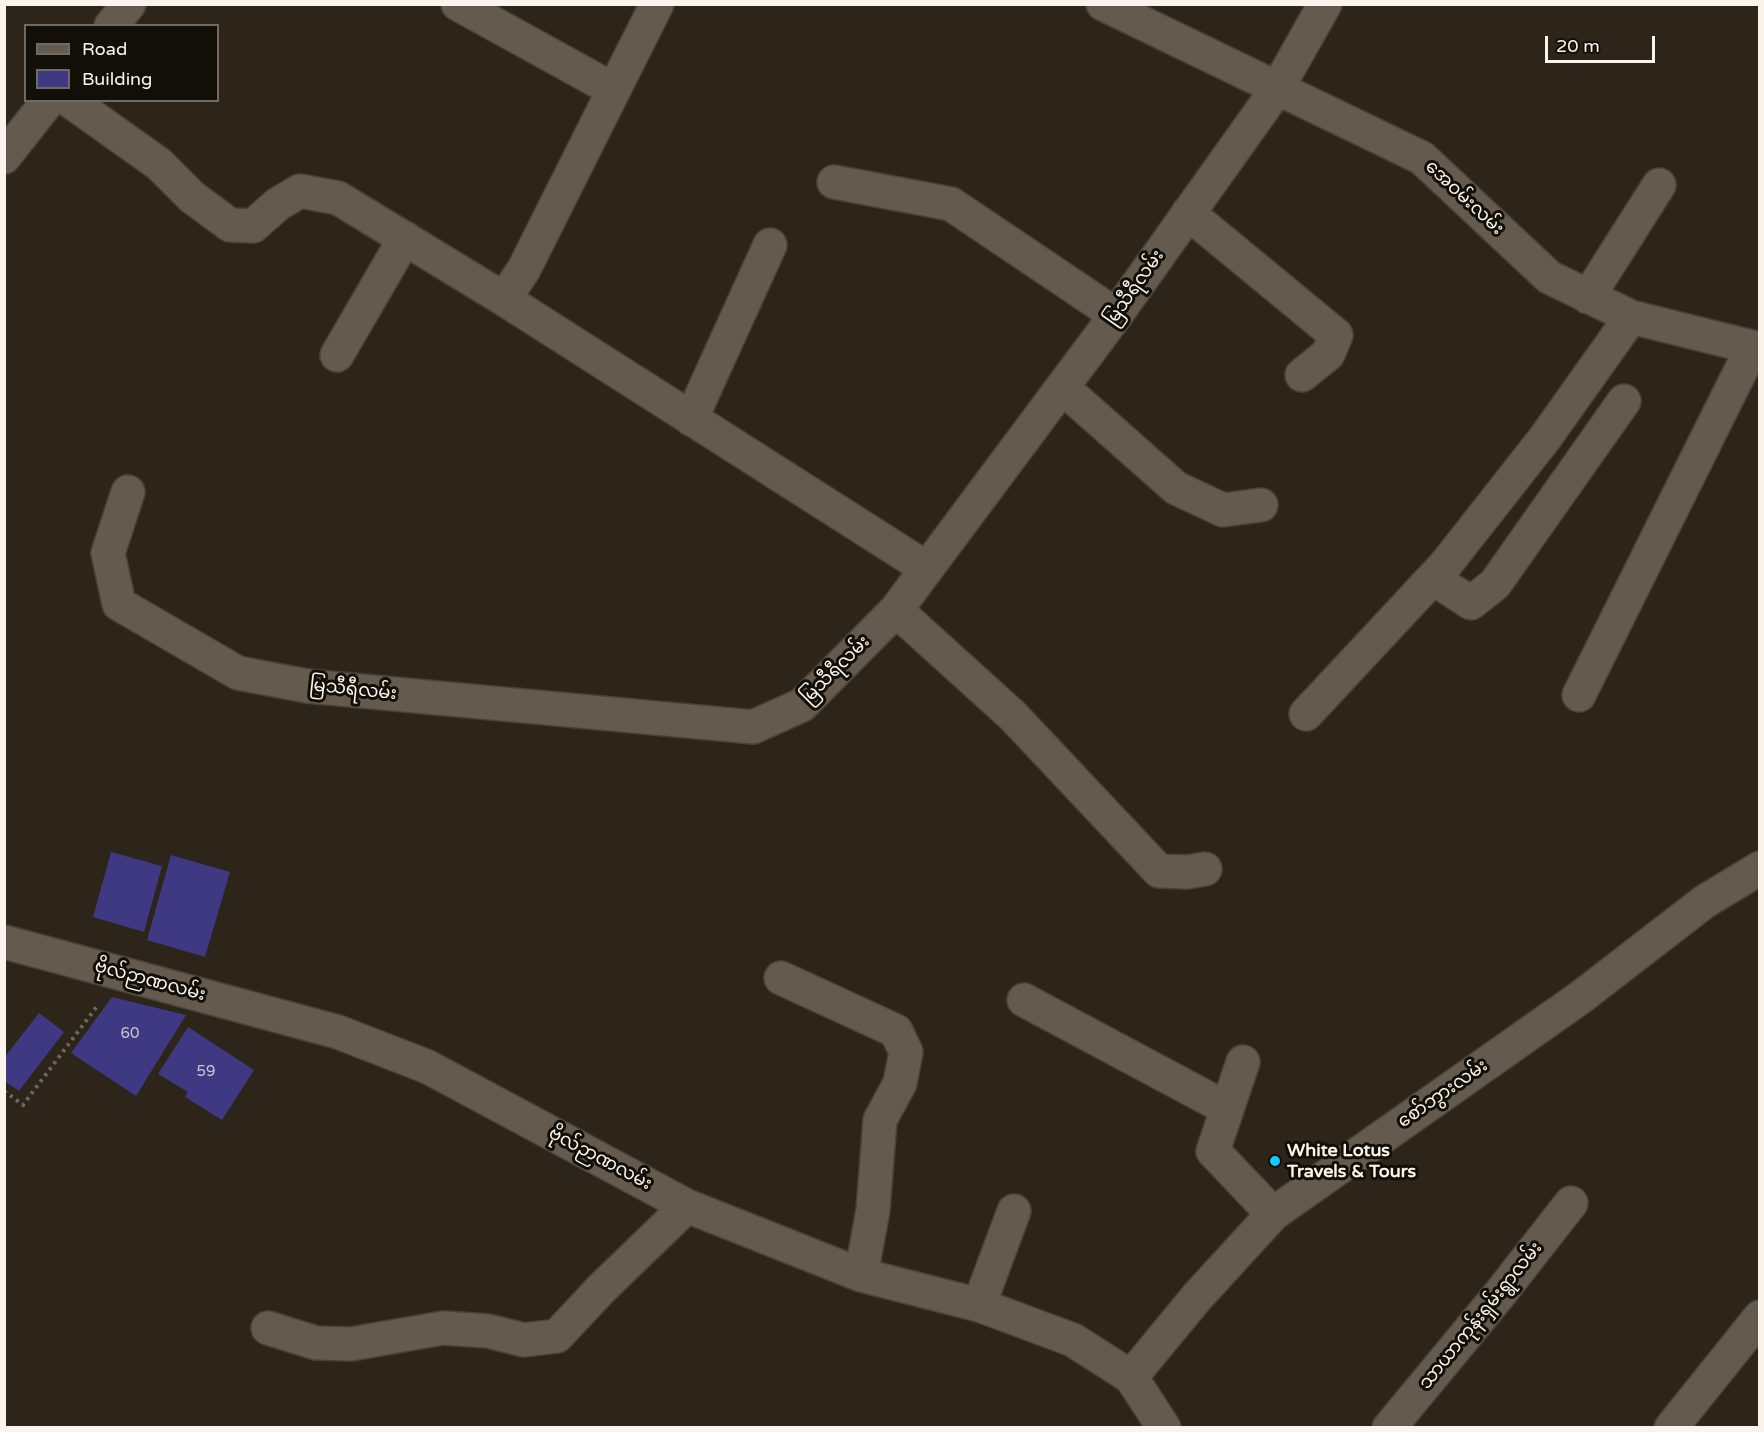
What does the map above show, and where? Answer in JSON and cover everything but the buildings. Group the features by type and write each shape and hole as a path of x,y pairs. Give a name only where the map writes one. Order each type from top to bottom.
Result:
{"street":[{"path":"113,24 129,4"},
{"path":"458,4 614,90"},
{"path":"504,299 525,269 657,4"},
{"name":"အေဝမ်းလမ်း","path":"1103,4 1422,158 1549,277 1631,317 1756,348"},
{"name":"မြသီရီလမ်း","path":"128,492 108,553 119,604 238,673 307,686 753,727 802,705 896,610 1063,388 1277,88 1325,4"},
{"path":"4,157 15,123 46,102"},
{"path":"72,102 159,164 192,197 230,225 253,226 278,204 300,191 338,198 504,299 926,568"},
{"path":"834,182 951,204 1116,315"},
{"path":"1588,297 1659,185"},
{"path":"1188,213 1336,335 1328,354 1302,375"},
{"path":"337,355 405,238"},
{"path":"691,419 770,245"},
{"path":"1306,714 1434,579 1545,438 1631,317"},
{"path":"1579,695 1756,348"},
{"path":"1063,388 1176,488 1223,510 1261,505"},
{"path":"1434,579 1471,603 1495,584 1624,401"},
{"path":"896,610 1013,716 1159,871 1187,872 1205,869"},
{"name":"စော်ဘွားလမ်း","path":"1131,1377 1197,1297 1274,1214 1581,997 1704,902 1760,868"},
{"name":"ဗိုလ်ဉာဏလမ်း","path":"4,942 338,1032 418,1063 687,1206 861,1275 979,1305 1073,1340 1131,1377 1164,1428"},
{"path":"781,978 896,1031 906,1052 900,1083 879,1120 873,1210 861,1275"},
{"path":"1024,1000 1226,1108"},
{"path":"1244,1062 1226,1108 1213,1151 1274,1214"},
{"name":"သာယာကုန်းရှမ်းရွာလမ်း","path":"1389,1428 1500,1295 1571,1203"},
{"path":"268,1328 316,1343 351,1344 444,1328 488,1331 524,1340 557,1336 601,1289 687,1206"},
{"path":"979,1305 1014,1211"},
{"path":"1671,1428 1760,1317"}],"path":[{"path":"4,1091 23,1106 100,1002"}],"place":[{"name":"White Lotus Travels & Tours","path":"1275,1161"}]}
